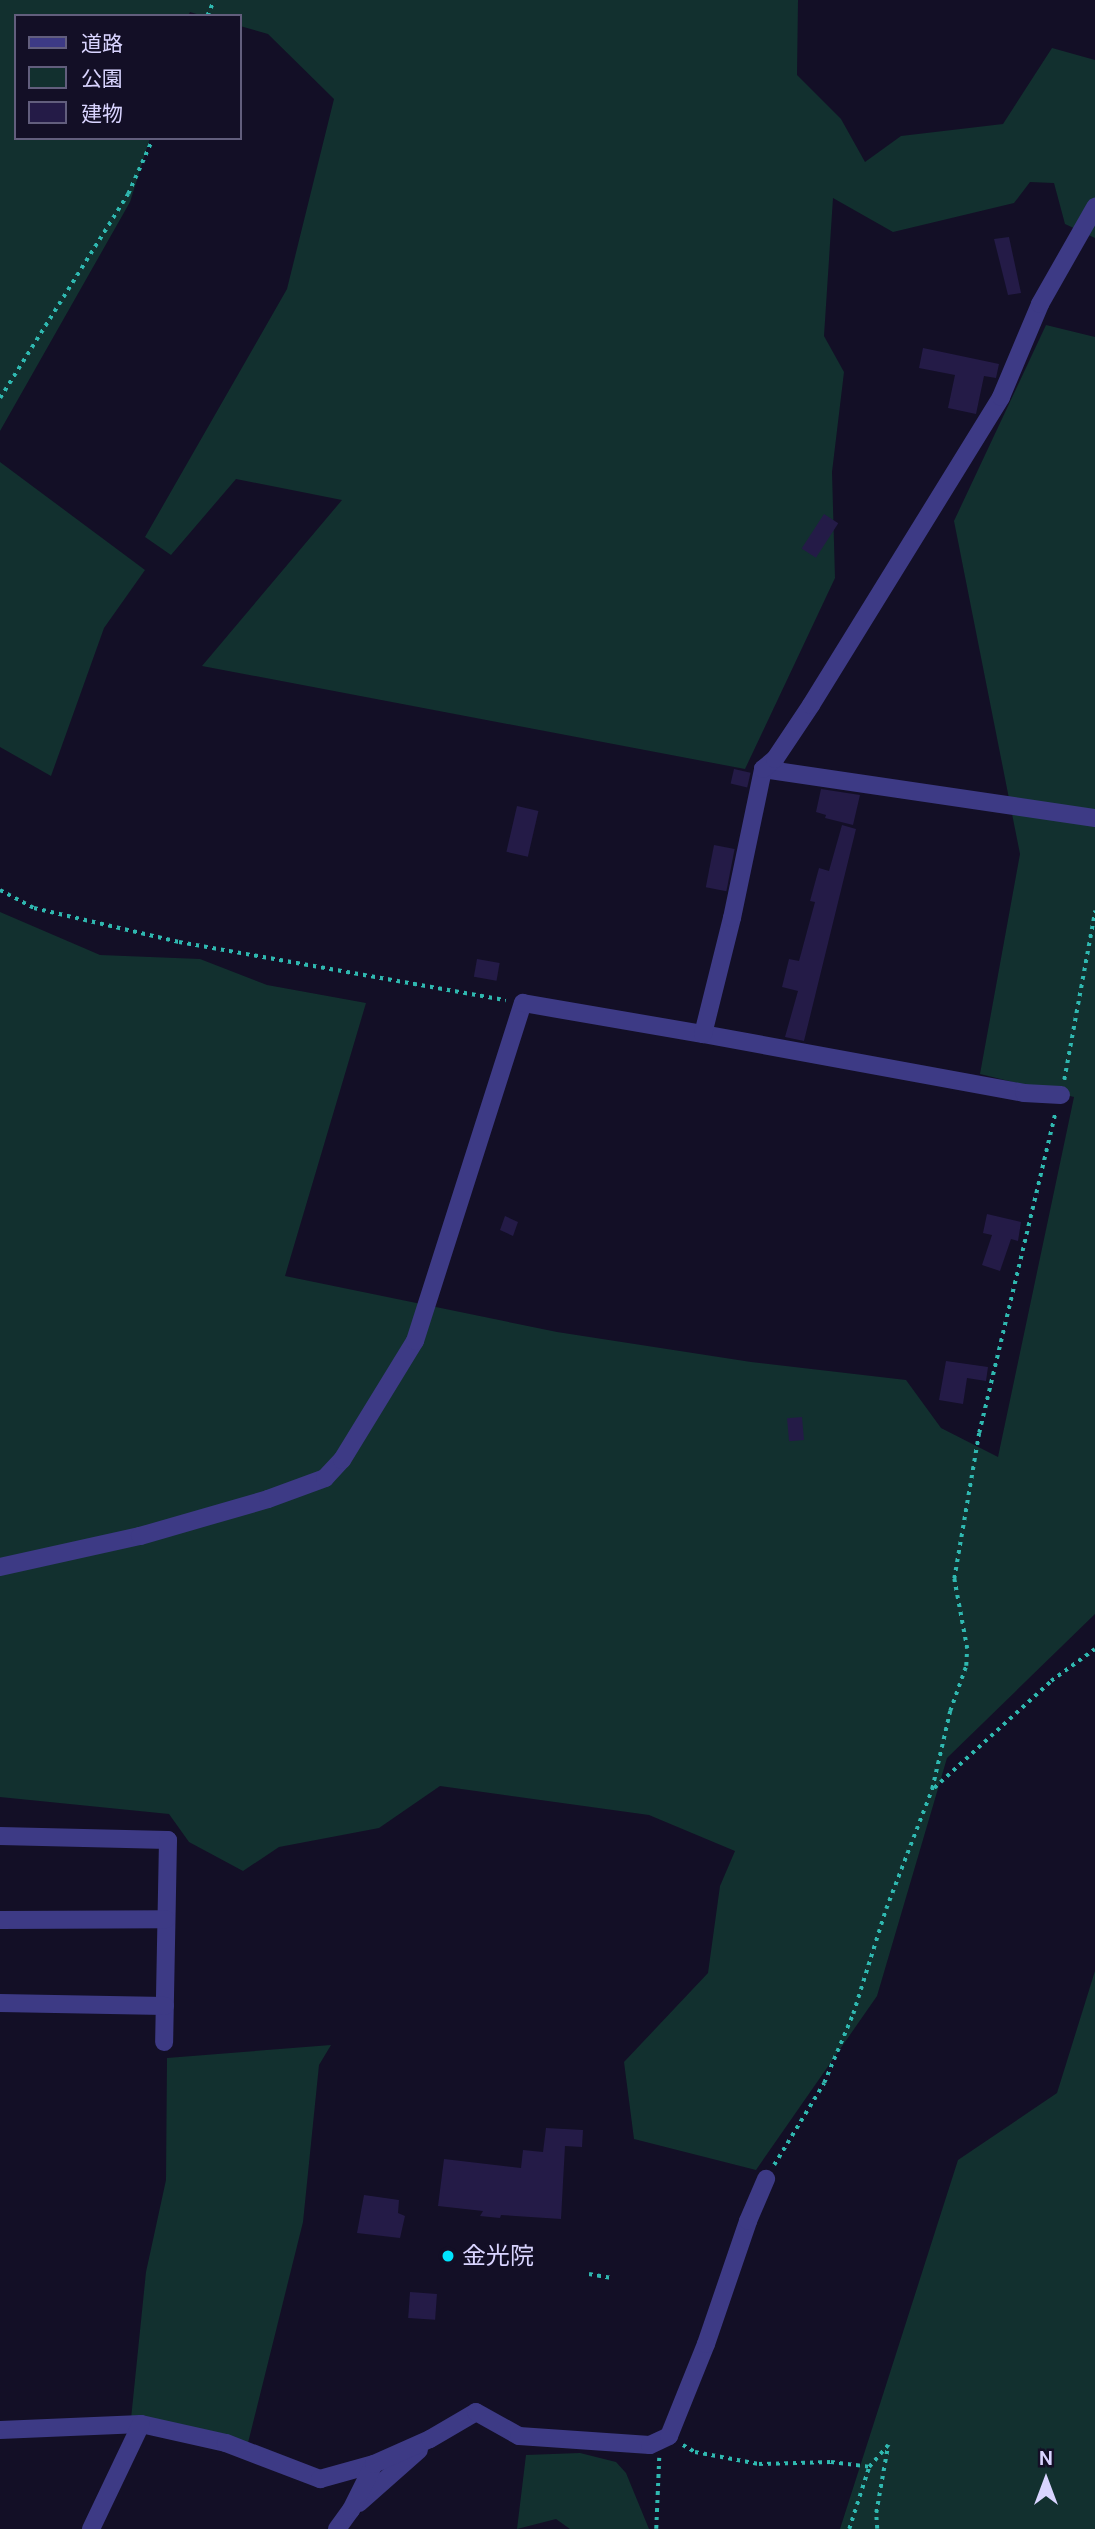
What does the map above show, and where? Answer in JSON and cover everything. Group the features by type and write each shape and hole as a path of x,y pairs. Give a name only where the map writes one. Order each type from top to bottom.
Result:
{"street":[{"path":"703,1034 732,918 763,769 775,759 811,705 1001,397 1040,304 1095,207"},
{"path":"763,769 1095,818"},
{"path":"0,1567 140,1536 268,1499 324,1478 342,1460 415,1340 523,1003 1024,1093 1061,1095"},
{"path":"0,1836 168,1840 164,2042"},
{"path":"0,1920 166,1919"},
{"path":"0,2003 164,2006"},
{"path":"0,2430 141,2424 226,2443 320,2479 374,2464 430,2440 476,2412 519,2436 650,2445 660,2443 669,2436 706,2344 748,2221 766,2179"},
{"path":"91,2529 141,2424"},
{"path":"351,2510 430,2440"},
{"path":"337,2529 351,2510 374,2464"}],"path":[{"path":"0,398 128,194 152,140"},
{"path":"0,890 34,908 178,942 523,1003"},
{"path":"766,2179 831,2067 853,2014 886,1909 932,1789 950,1711 966,1666 967,1649 954,1579 979,1433 1048,1135 1061,1095 1095,911"},
{"path":"932,1789 1051,1681 1095,1649"},
{"path":"589,2274 612,2278"},
{"path":"656,2529 660,2443 667,2447 688,2446 695,2452 760,2464 831,2462 869,2468"},
{"path":"849,2529 869,2468 888,2445 876,2513 877,2529"}],"green space":[{"path":"0,0 798,0 797,75 841,119 865,162 901,136 1003,124 1052,48 1095,60 1095,238 1065,224 1054,183 1030,182 1014,203 893,232 833,198 824,336 844,372 832,472 835,578 745,769 202,666 342,500 236,479 171,555 145,537 287,289 334,99 268,34 242,27 242,14 14,14 14,140 149,140 130,202 0,431"},
{"path":"1046,325 1095,337 1095,1614 947,1758 877,1996 756,2170 634,2139 624,2062 708,1973 720,1886 735,1851 649,1815 440,1786 379,1828 279,1847 243,1871 189,1842 169,1814 0,1797 0,912 100,955 200,959 267,985 366,1003 285,1276 557,1332 751,1362 906,1380 941,1428 998,1457 1074,1097 980,1074 1020,854 954,521"},
{"path":"0,462 145,570 104,628 51,776 0,747"},
{"path":"1095,1971 1095,2529 840,2529 958,2160 1057,2093"},
{"path":"331,2045 319,2065 303,2222 247,2447 131,2419 146,2272 166,2180 167,2058"},
{"path":"580,2453 616,2462 626,2473 649,2529 570,2529 556,2519 517,2529 526,2455"}],"building":[{"path":"1009,237 1021,293 1008,295 994,239"},
{"path":"923,348 999,364 996,378 984,376 976,414 948,408 955,375 919,368"},
{"path":"824,514 838,523 816,558 802,548"},
{"path":"734,769 751,773 747,787 731,784"},
{"path":"821,789 860,795 853,825 825,818 826,815 816,812"},
{"path":"517,806 538,811 528,857 506,852"},
{"path":"842,825 856,829 804,1041 785,1037 798,991 782,987 789,959 799,961 815,902 810,901 819,868 829,871"},
{"path":"714,845 735,849 726,891 706,887"},
{"path":"477,959 500,963 497,981 474,977"},
{"path":"987,1214 1021,1222 1018,1241 1011,1239 1000,1271 982,1265 992,1235 983,1233"},
{"path":"505,1216 518,1222 513,1236 500,1230"},
{"path":"946,1361 988,1367 986,1381 967,1378 963,1404 939,1400"},
{"path":"802,1417 804,1440 789,1441 787,1418"},
{"path":"546,2128 583,2130 582,2147 565,2146 561,2219 480,2216 483,2211 438,2206 444,2159 521,2168 523,2150 543,2152"},
{"path":"364,2195 399,2200 398,2213 405,2216 400,2238 357,2233"},
{"path":"410,2292 437,2294 435,2320 408,2318"}],"place":[{"name":"金光院","path":"448,2256"}]}
